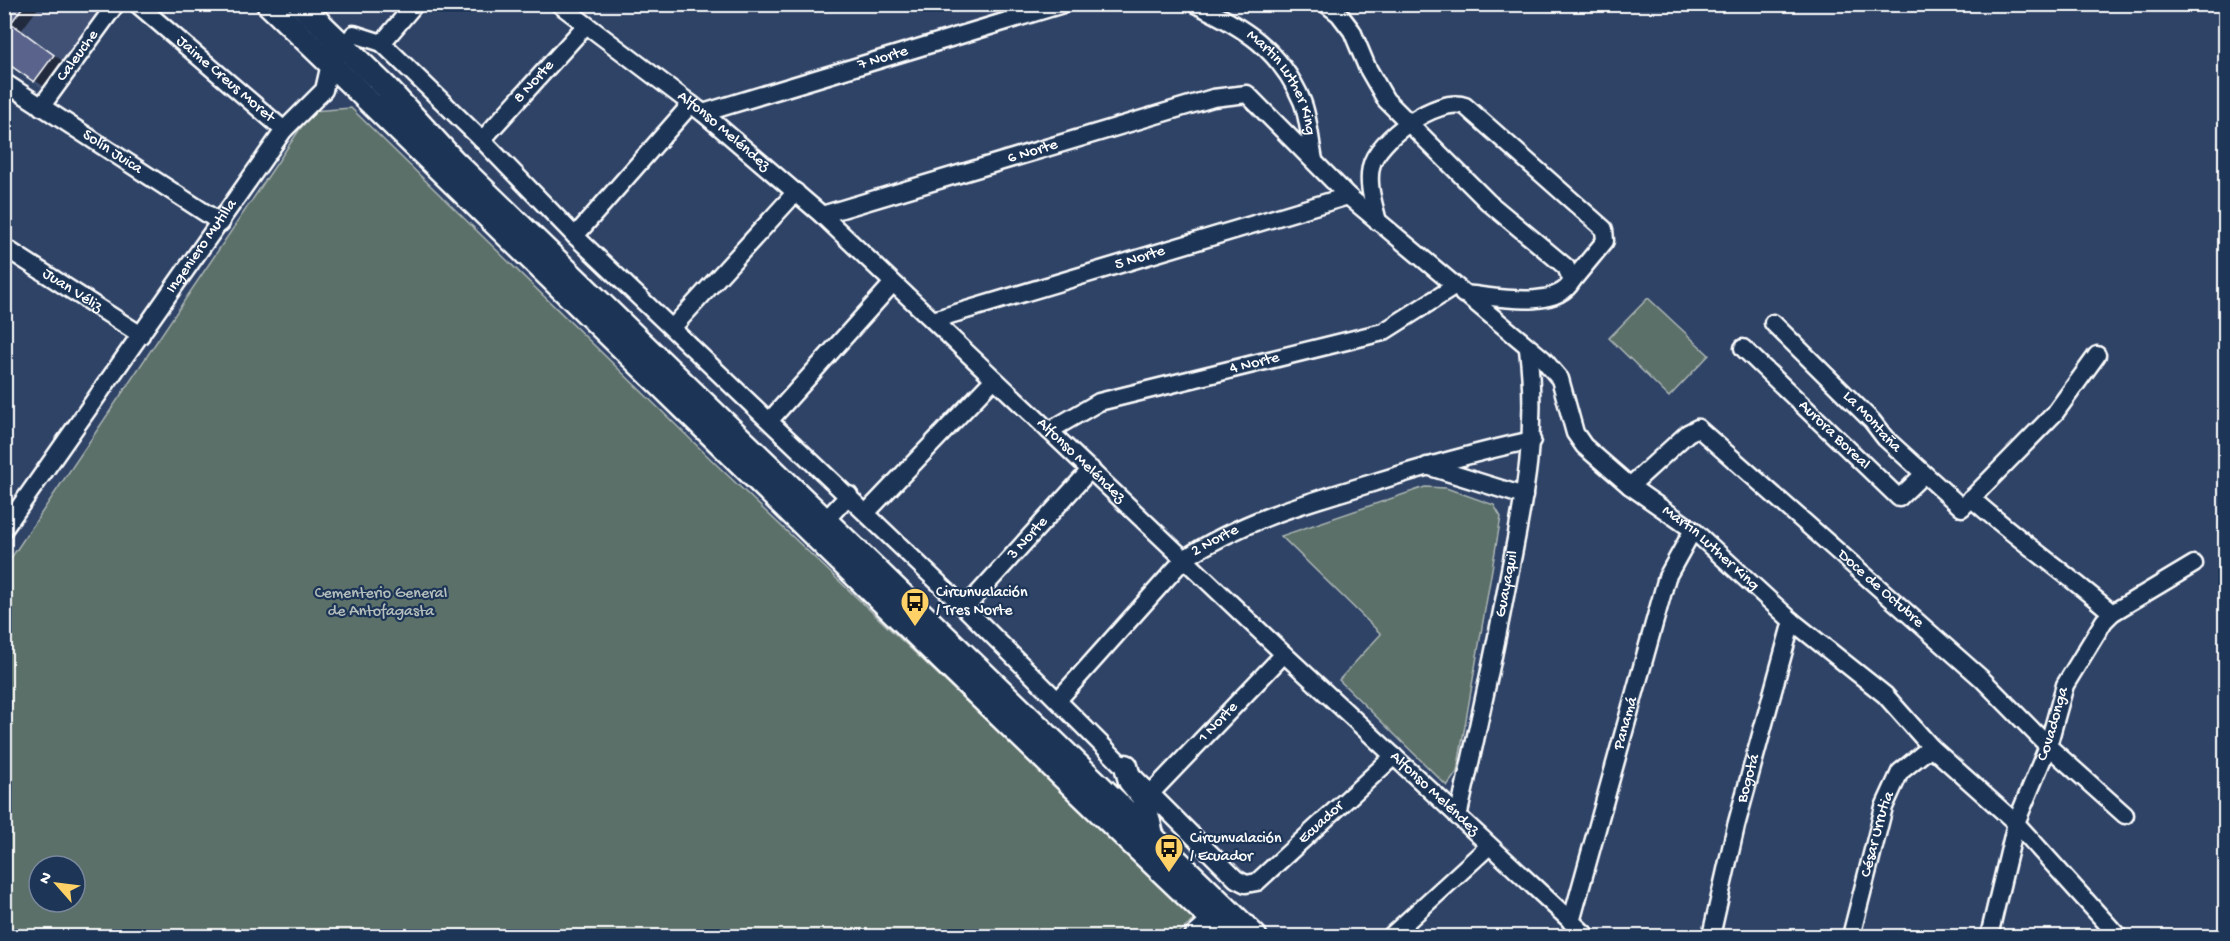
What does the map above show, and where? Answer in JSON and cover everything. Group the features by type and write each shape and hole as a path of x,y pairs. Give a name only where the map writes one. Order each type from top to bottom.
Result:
{"main road":[{"path":"268,4 818,528 1218,914 1255,936"},
{"path":"300,4 386,87 453,160 818,528 1154,839 1218,914 1229,936"},
{"path":"1126,766 1130,781 1143,797 1154,839"}],"street":[{"name":"Caleuche","path":"41,107 116,4"},
{"name":"Jaime Creus Moret","path":"137,4 284,130"},
{"path":"382,44 414,4"},
{"name":"7 Norte","path":"697,108 1063,4"},
{"path":"1181,4 1199,7"},
{"path":"1326,4 1339,14 1352,31 1367,68 1386,100 1488,202 1566,267 1572,281"},
{"name":"Alfonso Meléndez","path":"570,7 586,25 697,108 822,215 1284,654 1587,936"},
{"name":"Martin Luther King","path":"1199,7 1255,36 1283,67 1302,102 1314,160"},
{"name":"8 Norte","path":"482,140 586,25"},
{"path":"343,45 354,34 382,44 482,140 575,236 771,419 1152,792"},
{"name":"Ingeniero Mutilla","path":"4,529 221,223 284,130 324,90 330,64 343,45"},
{"name":"Solín Juica","path":"4,82 221,223"},
{"name":"Martin Luther King","path":"1247,94 1348,196 1528,349 1543,359 1560,379 1575,433 1584,446 1630,486 1693,530 1792,621 1885,695 1931,747 2016,823 2118,936"},
{"name":"6 Norte","path":"822,215 1213,98 1247,94"},
{"path":"1378,222 1369,184 1371,165 1378,150 1432,109 1455,103 1465,106 1601,226 1606,233 1605,241 1567,289 1555,297 1541,300 1459,291"},
{"path":"575,236 697,108"},
{"path":"673,327 796,192"},
{"name":"5 Norte","path":"933,320 1348,196"},
{"name":"Juan Véliz","path":"7,254 141,335"},
{"path":"771,419 893,283"},
{"name":"4 Norte","path":"1049,431 1099,402 1383,332 1459,291"},
{"name":"La Montaña","path":"1773,323 1924,474 1962,508 1971,498"},
{"name":"Aurora Boreal","path":"1743,348 1899,498 1924,474"},
{"name":"Guayaquil","path":"1458,817 1497,638 1524,496 1532,440 1533,406 1528,349"},
{"path":"2097,355 2055,413 1971,498 2017,540 2084,589 2112,613"},
{"path":"867,513 994,379"},
{"name":"Doce de Octubre","path":"1630,486 1688,433 1698,428 1981,678 2048,746 2125,815"},
{"name":"2 Norte","path":"1058,700 1184,559 1208,543 1248,524 1314,499 1426,466 1532,440"},
{"path":"1426,466 1524,496"},
{"name":"3 Norte","path":"965,608 1090,469"},
{"path":"818,528 849,495"},
{"name":"Panamá","path":"1571,922 1667,577 1693,530"},
{"name":"Covadonga","path":"1989,936 2016,823 2048,746 2065,685 2104,621 2112,613 2194,564"},
{"name":"Bogotá","path":"1711,936 1736,826 1792,621"},
{"name":"1 Norte","path":"1152,792 1284,654"},
{"name":"César Urrutia","path":"1851,936 1884,807 1900,772 1931,747"},
{"name":"Ecuador","path":"1152,792 1236,879 1246,884 1257,882 1394,756"},
{"path":"1391,936 1489,846"},
{"path":"1193,936 1218,914"}],"shaded area":[{"path":"5,5 104,5 43,89 5,61"}],"green space":[{"name":"Cementerio General de Antofagasta","path":"351,108 720,468 1196,919 1174,936 5,936 5,567 312,111"},
{"path":"1648,298 1709,355 1669,397 1609,338"},
{"path":"1425,487 1446,488 1494,505 1501,517 1457,772 1447,786 1339,680 1381,634 1281,536"}],"building":[{"path":"4,4 25,4 11,23 54,55 34,82 4,61"}],"place":[{"name":"Circunvalación / Tres Norte","path":"915,628"},
{"name":"Circunvalación / Ecuador","path":"1169,874"}]}
